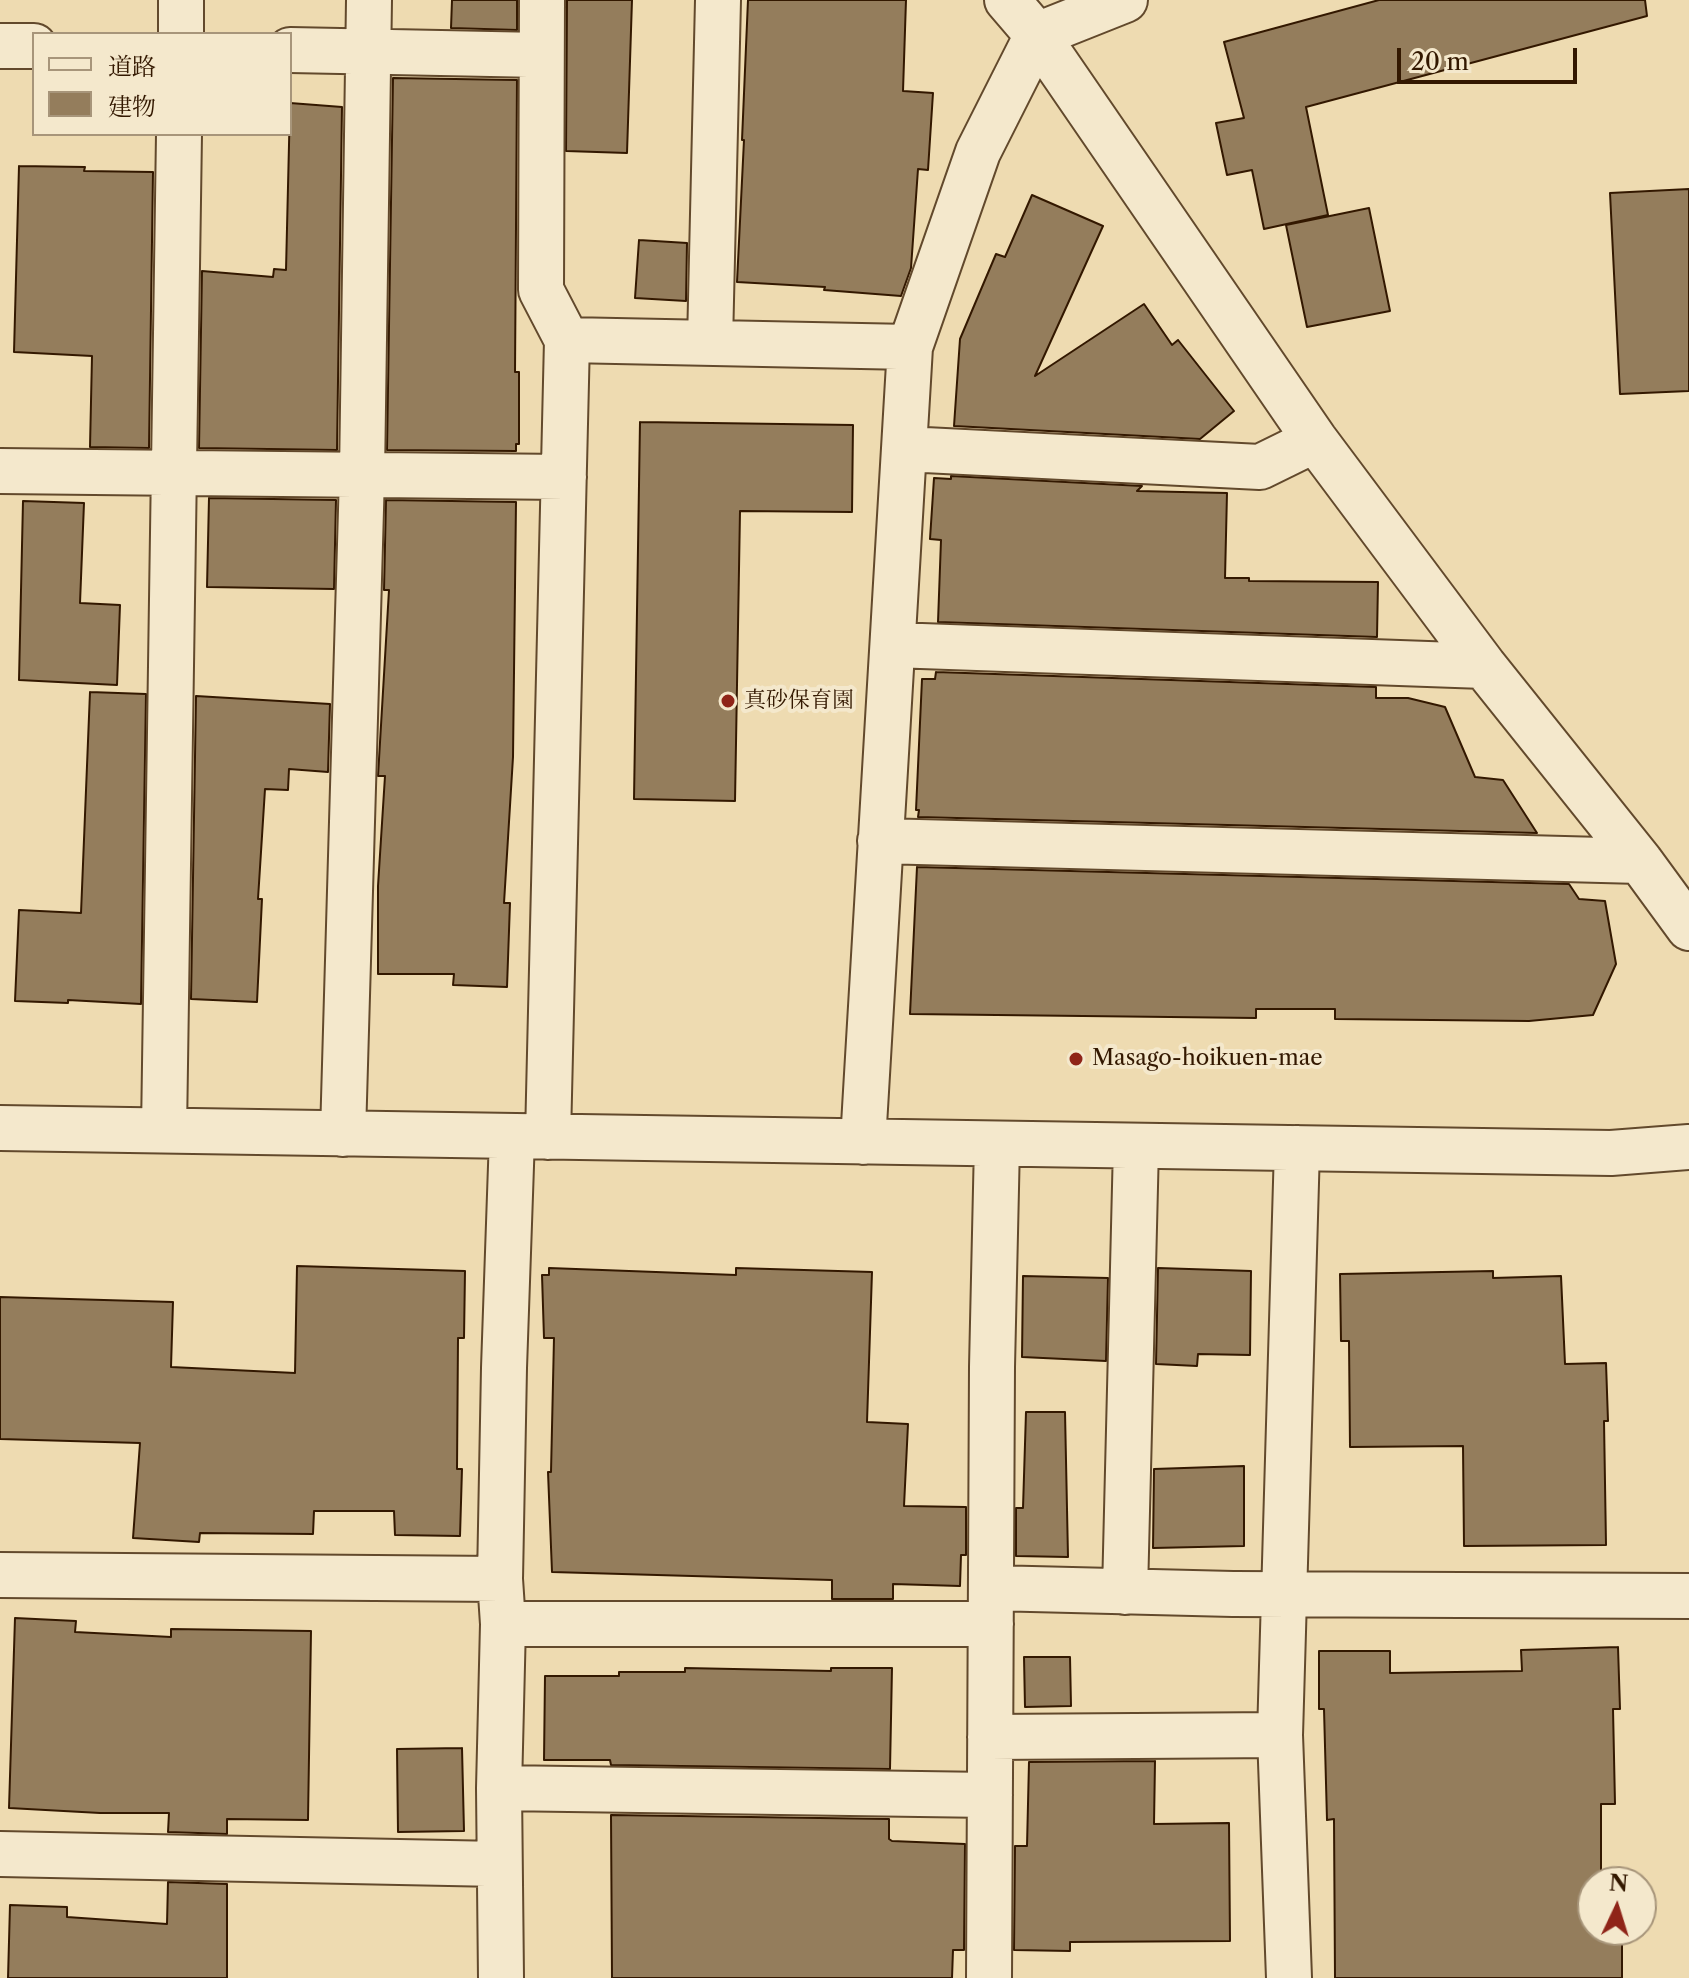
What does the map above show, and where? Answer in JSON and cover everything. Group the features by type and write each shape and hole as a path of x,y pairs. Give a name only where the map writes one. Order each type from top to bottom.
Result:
{"street":[{"path":"181,0 181,32"},
{"path":"343,1134 362,475 369,0"},
{"path":"501,1978 499,1788 503,1624 500,1579 504,1368 530,1137 564,477 567,340 541,290 542,0"},
{"path":"710,343 718,0"},
{"path":"1007,0 1037,35 1315,440 1484,666 1640,861 1689,928"},
{"path":"863,1142 910,347 978,152 1037,35 1125,0"},
{"path":"0,46 32,46"},
{"path":"292,50 541,55"},
{"path":"164,1130 179,136"},
{"path":"567,340 910,347"},
{"path":"905,449 1260,467 1315,440"},
{"path":"0,471 564,477"},
{"path":"893,645 1484,666"},
{"path":"880,841 1640,861"},
{"path":"0,1128 1611,1153 1689,1147"},
{"path":"989,1978 992,1367 997,1144"},
{"path":"1125,1592 1136,1146"},
{"path":"1289,1978 1280,1735 1297,1148"},
{"path":"0,1575 500,1579"},
{"path":"503,1624 991,1606 1125,1592 1689,1596"},
{"path":"990,1737 1280,1735"},
{"path":"499,1788 990,1795"},
{"path":"0,1854 499,1864"}],"building":[{"path":"452,0 517,0 517,30 451,28"},
{"path":"567,0 632,0 627,153 566,151"},
{"path":"748,0 906,0 903,91 933,93 928,170 918,169 911,268 901,296 824,290 825,287 737,282"},
{"path":"1379,0 1645,0 1647,16 1306,107 1328,215 1264,229 1252,170 1227,175 1216,123 1244,118 1224,42"},
{"path":"393,78 517,80 515,372 519,372 519,444 516,444 516,451 387,450"},
{"path":"292,103 342,107 337,450 199,448 202,271 273,277 274,269 286,270"},
{"path":"19,166 153,172 149,448 90,447 92,356 14,352"},
{"path":"1689,189 1689,391 1620,394 1610,193"},
{"path":"1032,195 1103,226 1035,376 1144,304 1172,345 1178,340 1234,411 1200,439 954,426 960,339 996,254 1005,257"},
{"path":"1369,208 1390,311 1307,327 1286,225"},
{"path":"639,240 687,243 686,301 635,298"},
{"path":"640,422 853,425 852,512 740,511 735,801 634,799"},
{"path":"951,476 1142,486 1137,491 1227,493 1225,578 1378,582 1377,637 938,622 941,540 930,539 934,478 951,479"},
{"path":"209,498 336,500 334,589 207,587"},
{"path":"386,500 516,502 513,757 504,903 510,903 507,987 453,985 454,974 378,974 378,886 385,776 378,776 389,590 384,590"},
{"path":"23,501 84,503 80,603 120,605 117,685 19,680"},
{"path":"936,672 1376,687 1376,698 1408,698 1445,707 1475,777 1503,780 1537,833 918,817 922,679 935,679"},
{"path":"90,692 146,694 141,1004 15,1001 19,910 81,913"},
{"path":"196,696 330,704 328,772 289,769 288,790 265,789 258,899 262,899 257,1002 191,999"},
{"path":"917,867 1569,884 1579,899 1605,901 1616,964 1593,1015 1529,1021 1335,1019 1335,1009 1256,1009 1256,1018 910,1014"},
{"path":"297,1266 465,1271 464,1338 458,1338 457,1469 462,1469 460,1536 395,1535 394,1511 314,1511 313,1534 200,1533 199,1542 133,1538 140,1443 0,1439 0,1297 173,1302 171,1367 295,1373"},
{"path":"549,1268 736,1275 736,1268 872,1272 867,1422 908,1424 904,1506 966,1507 966,1555 961,1555 960,1586 893,1584 893,1599 832,1599 832,1580 552,1572 548,1472 551,1472 554,1338 544,1338 542,1275 549,1275"},
{"path":"1158,1268 1251,1271 1250,1355 1198,1354 1197,1366 1156,1364"},
{"path":"1493,1271 1493,1278 1561,1276 1565,1364 1606,1363 1606,1545 1464,1546 1463,1446 1350,1447 1349,1341 1341,1341 1340,1274"},
{"path":"1023,1276 1108,1278 1106,1361 1022,1357"},
{"path":"1026,1412 1065,1412 1068,1557 1016,1556 1016,1508 1023,1508"},
{"path":"1244,1466 1244,1546 1153,1548 1154,1469"},
{"path":"15,1618 76,1621 75,1632 171,1637 171,1629 311,1631 308,1820 227,1819 227,1834 168,1832 169,1813 9,1808"},
{"path":"1618,1647 1620,1709 1613,1709 1615,1804 1601,1804 1601,1866 1577,1866 1577,1946 1622,1946 1622,1978 1335,1978 1334,1819 1327,1820 1324,1709 1319,1709 1319,1651 1390,1651 1390,1673 1522,1671 1521,1650"},
{"path":"1024,1657 1070,1657 1071,1706 1025,1707"},
{"path":"685,1668 831,1671 831,1668 892,1668 890,1769 611,1765 610,1760 544,1760 545,1676 619,1676 619,1672 685,1672"},
{"path":"462,1748 464,1831 398,1832 397,1749"},
{"path":"1155,1761 1154,1824 1229,1823 1230,1941 1070,1942 1070,1951 1014,1950 1015,1846 1027,1846 1029,1762"},
{"path":"611,1815 889,1819 889,1839 892,1841 965,1844 964,1950 953,1950 952,1978 612,1978"},
{"path":"168,1882 227,1884 227,1978 8,1978 10,1905 67,1907 67,1917 167,1924"}],"place":[{"name":"真砂保育園","path":"728,701"},
{"name":"Masago-hoikuen-mae","path":"1076,1059"}]}
